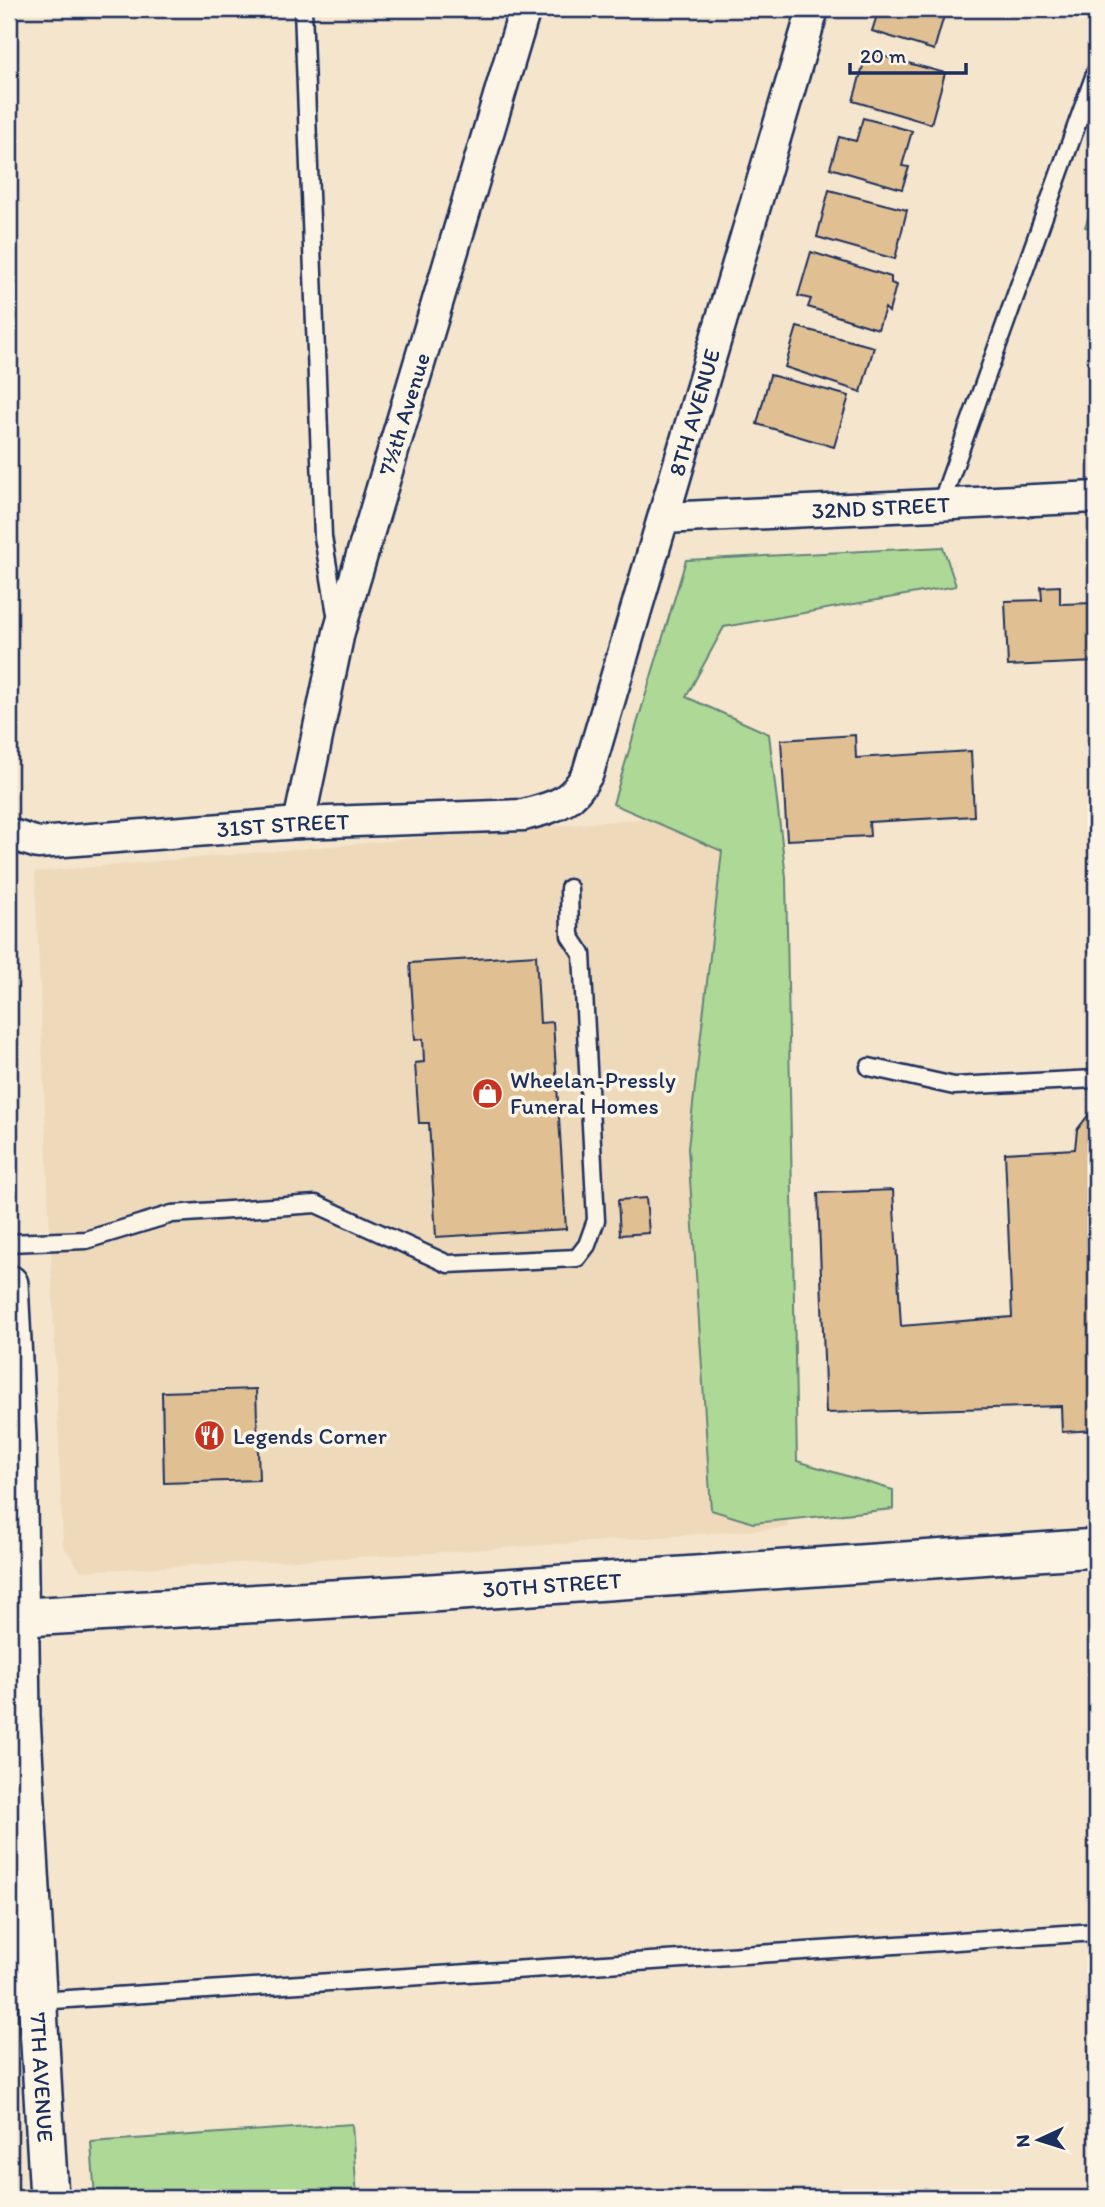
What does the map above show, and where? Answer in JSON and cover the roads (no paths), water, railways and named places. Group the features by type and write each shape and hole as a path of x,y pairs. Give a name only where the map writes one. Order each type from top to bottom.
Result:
{"street":[{"name":"7½th Avenue","path":"299,823 339,632 525,9"},
{"name":"8TH AVENUE","path":"558,806 578,792 588,773 813,9"},
{"name":"32ND STREET","path":"664,518 1096,497"},
{"name":"31ST STREET","path":"9,834 38,843 299,823 524,815 558,806"},
{"name":"7TH AVENUE","path":"9,1284 16,1402 15,1618 49,2198"},
{"name":"30TH STREET","path":"15,1618 1096,1548"}],"lane":[{"path":"303,9 323,537 339,632"},
{"path":"940,506 1096,71"},
{"path":"9,1243 86,1240 172,1214 316,1204 448,1264 577,1258 587,1245 596,1220 582,954 570,936 569,888"},
{"path":"869,1067 954,1086 1096,1079"},
{"path":"38,2001 1096,1932"}],"place":[{"name":"Wheelan-Pressly Funeral Homes","path":"487,1093"},
{"name":"Legends Corner","path":"210,1436"}]}
